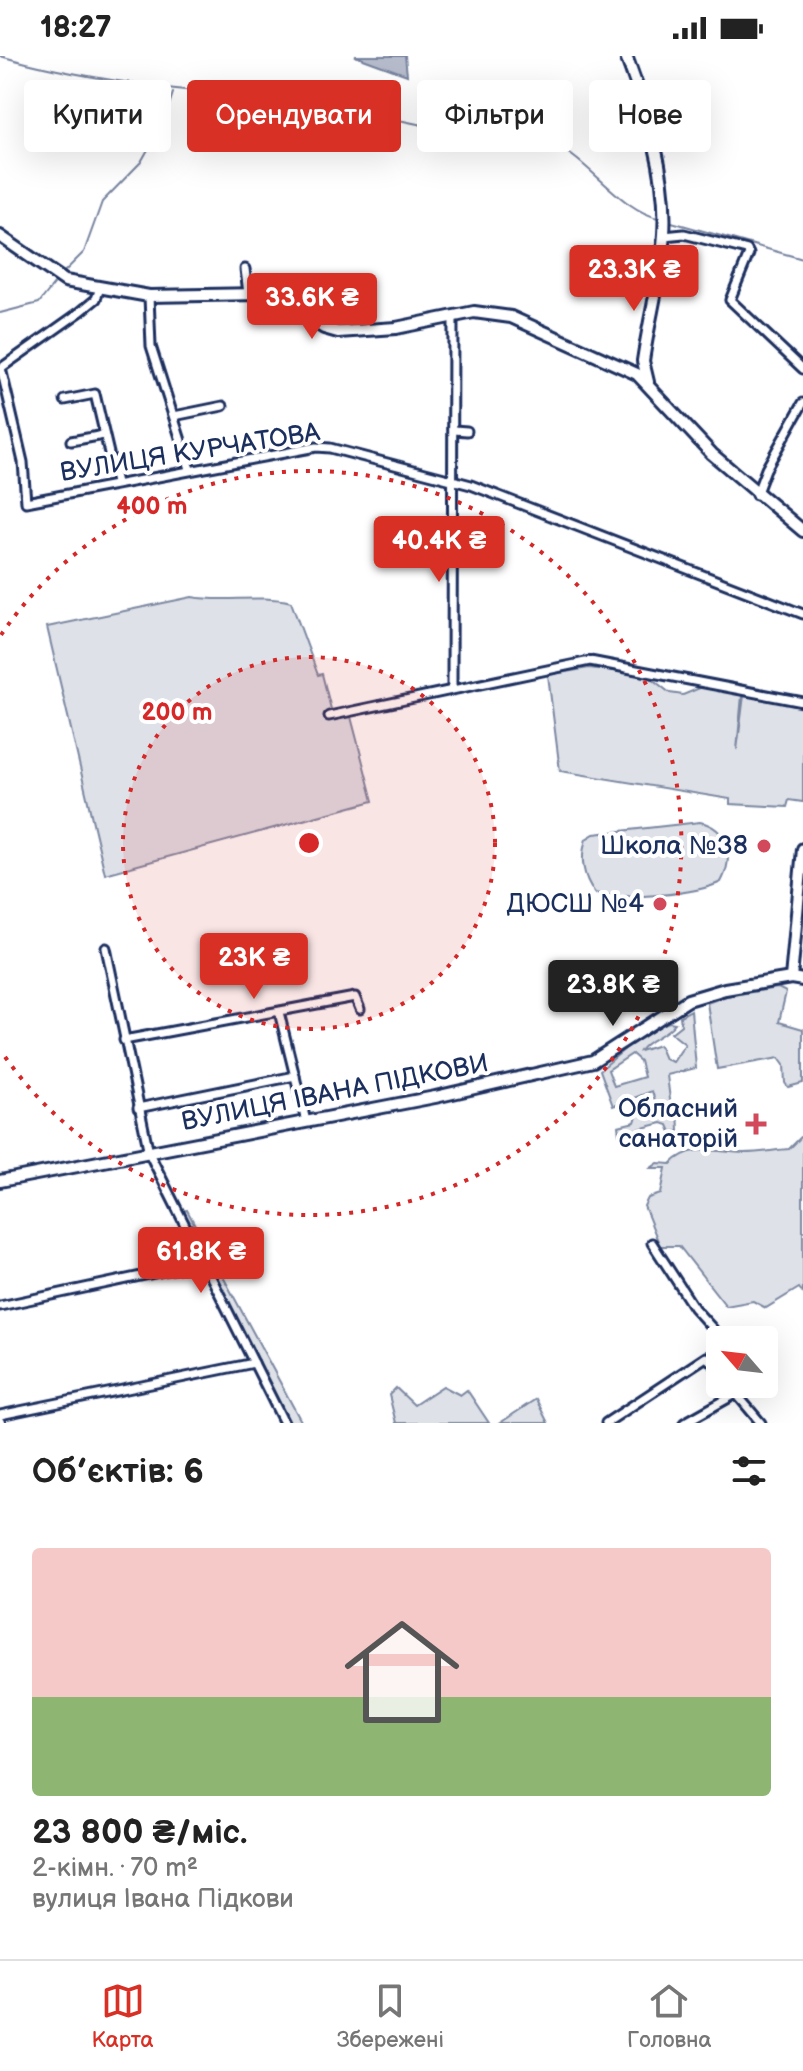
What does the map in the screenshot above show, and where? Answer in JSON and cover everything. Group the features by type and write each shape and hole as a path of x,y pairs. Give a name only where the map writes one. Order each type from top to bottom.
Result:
{"street":[{"path":"626,56 649,122 664,207 664,233 643,368 651,387"},
{"path":"664,233 684,234 747,250 749,254 730,300 803,369"},
{"path":"0,236 59,278 149,296 248,293 269,296 324,328 351,333 396,328 453,315 497,313 637,374 712,454 756,495 803,531"},
{"path":"245,269 248,293"},
{"name":"ВУЛИЦЯ КУРЧАТОВА","path":"100,288 96,299 80,312 1,368 23,462 26,502 316,447 454,480 803,614"},
{"path":"149,296 151,346 190,469"},
{"path":"452,689 453,315"},
{"path":"619,367 635,362 645,351"},
{"path":"65,400 95,394 116,483"},
{"path":"756,495 766,469 803,403"},
{"path":"174,416 223,406"},
{"path":"454,430 467,431"},
{"path":"71,441 104,435"},
{"path":"329,716 590,661 803,702"},
{"path":"791,978 803,849"},
{"path":"106,948 149,1153 284,1423"},
{"name":"ВУЛИЦЯ ІВАНА ПІДКОВИ","path":"0,1181 593,1061 688,1000 725,989 791,978 803,980"},
{"path":"124,1040 355,997 360,1009"},
{"path":"279,1012 306,1121"},
{"path":"138,1108 295,1076"},
{"path":"652,1243 694,1308 710,1326"},
{"path":"0,1306 202,1263"},
{"path":"606,1423 706,1357"},
{"path":"0,1415 254,1363"},
{"path":"684,1423 729,1398"},
{"path":"737,1398 761,1423"}],"shaded area":[{"path":"192,597 291,602 318,675 322,674 333,717 350,713 373,801 105,874 47,627"},
{"path":"589,668 647,675 670,693 683,695 702,687 742,695 737,750 744,695 803,706 803,802 789,800 787,807 730,804 730,799 560,771 548,675"},
{"path":"700,822 717,831 726,845 727,863 721,882 677,893 640,896 595,893 591,887 585,874 583,853 586,839 594,834"},
{"path":"778,988 786,992 779,1022 803,1029 803,1083 788,1087 784,1065 779,1058 717,1069 707,1003 726,996"},
{"path":"691,1010 696,1068 667,1075 671,1108 678,1108 679,1131 671,1132 668,1125 662,1123 619,1134 618,1126 635,1122 639,1110 656,1104 652,1091 613,1106 600,1070 645,1032 669,1022 675,1023 640,1051 659,1045 665,1059 673,1062 685,1044 671,1033 681,1025 680,1016","holes":["632,1054 640,1061 644,1077 614,1086 608,1070"]},
{"path":"803,1135 803,1293 799,1288 766,1308 753,1301 726,1306 679,1246 660,1246 644,1206 648,1198 661,1194 666,1168 651,1168 658,1163 671,1164 679,1157 697,1151 744,1153 789,1149"},
{"path":"187,1210 302,1423 288,1423 180,1212"},
{"path":"443,1386 460,1395 467,1390 489,1423 396,1423 389,1395 396,1388 414,1405"},
{"path":"536,1399 548,1423 500,1423"}],"water":[{"path":"355,56 405,56 407,75"}],"waterway":[{"path":"0,56 132,83 355,111 438,128 529,136 558,146 629,204 661,219"},
{"path":"62,274 84,252 102,202 141,162 164,121 173,93"},
{"path":"668,221 803,259"},
{"path":"0,313 39,303 58,279"}],"place":[{"name":"Школа №38","path":"764,846"},
{"name":"ДЮСШ №4","path":"660,904"},
{"name":"Обласний санаторій","path":"756,1124"}]}
